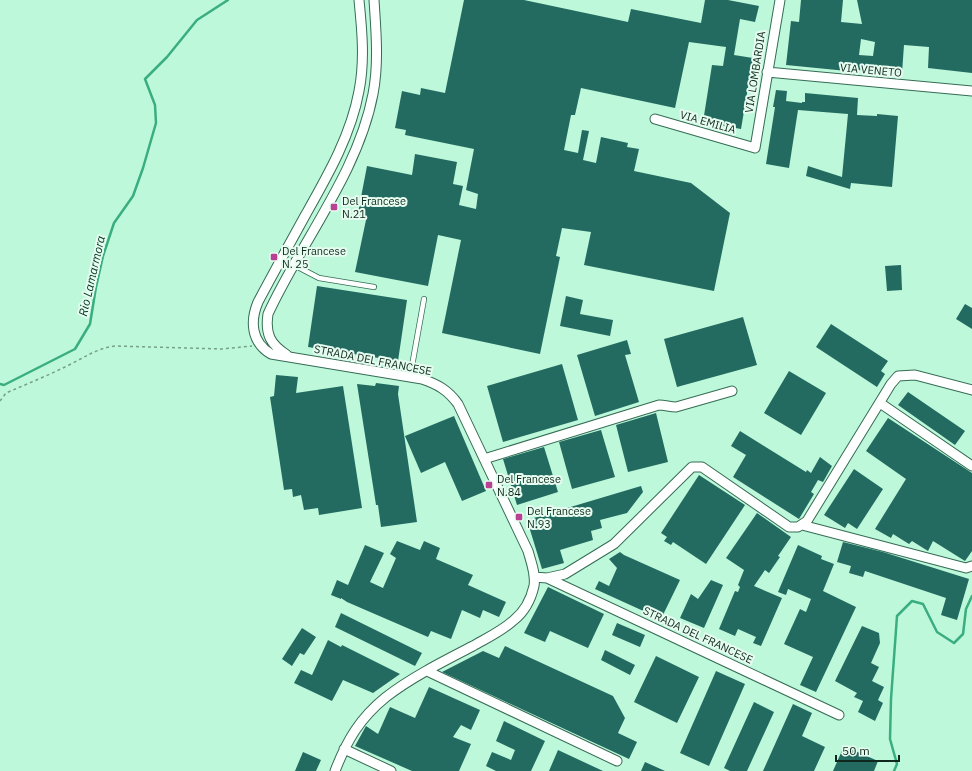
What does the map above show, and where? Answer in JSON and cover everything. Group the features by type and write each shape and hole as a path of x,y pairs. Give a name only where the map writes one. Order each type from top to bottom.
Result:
{"street":[{"path":"260,345 252,328 254,310 336,160 346,135 359,91 362,65 362,47 359,0"},
{"name":"STRADA DEL FRANCESE","path":"288,356 275,347 271,341 268,336 267,322 271,308 348,166 360,140 373,93 376,65 377,47 374,0"},
{"name":"VIA LOMBARDIA","path":"755,148 780,0"},
{"path":"362,65 376,65"},
{"name":"VIA VENETO","path":"767,72 972,91"},
{"name":"VIA EMILIA","path":"655,119 755,148"},
{"path":"346,135 360,140"},
{"path":"285,253 296,263"},
{"name":"STRADA DEL FRANCESE","path":"260,345 271,354 410,377 435,384 454,398 528,550 534,577 534,586 528,602 514,620 493,635 427,671 387,696 371,711 356,727 335,771"},
{"path":"802,524 807,521 891,384 898,376 915,374 972,390"},
{"path":"484,459 659,405 676,407 732,391"},
{"path":"880,403 972,466"},
{"name":"STRADA DEL FRANCESE","path":"534,577 548,578 565,574 614,544 692,467 702,467 789,527 798,527 802,524 966,568 972,566"},
{"name":"STRADA DEL FRANCESE","path":"548,578 839,715"},
{"path":"427,671 617,761"},
{"path":"344,750 391,771"}],"lane":[{"path":"296,263 318,278 374,288"},
{"path":"410,377 424,300"}],"path":[{"path":"0,401 6,393 69,365 90,353 106,347 222,349 260,345"}],"building":[{"path":"464,0 524,0 628,22 631,9 701,23 705,0 728,0 759,6 755,22 740,19 734,55 753,58 741,129 703,122 712,65 723,66 726,47 689,42 675,108 581,88 575,115 571,115 564,150 578,153 582,130 589,131 583,160 596,163 601,137 628,143 627,147 639,149 634,171 691,183 730,213 714,291 584,265 591,232 562,228 556,256 560,257 540,354 442,333 461,240 438,235 428,286 355,272 366,220 357,218 367,166 412,175 415,154 457,162 453,184 463,186 459,205 476,209 478,194 466,190 474,149 405,135 406,130 395,128 402,91 420,95 421,88 445,93"},
{"path":"801,0 843,0 841,22 862,24 857,0 972,0 972,73 928,68 929,47 904,45 902,73 858,70 857,72 786,65 791,21 799,22","holes":["861,39 875,42 873,56 859,55"]},
{"path":"776,90 787,91 786,101 802,103 805,102 805,93 858,98 857,115 877,116 877,114 898,116 892,187 851,183 850,189 806,176 808,166 842,177 848,114 798,110 789,168 766,164 775,107 773,107"},
{"path":"901,265 902,290 887,291 885,266"},
{"path":"317,286 407,300 398,361 308,347"},
{"path":"566,296 583,300 580,314 613,320 610,336 560,326"},
{"path":"965,304 972,308 972,329 956,319"},
{"path":"743,317 757,365 677,387 664,339"},
{"path":"831,324 888,361 881,371 885,374 877,387 816,347"},
{"path":"627,340 631,354 625,355 639,402 595,416 577,355"},
{"path":"562,364 578,420 503,442 487,386"},
{"path":"789,371 826,393 801,435 764,413"},
{"path":"276,375 298,377 296,393 343,386 362,508 319,515 318,508 304,510 301,495 293,497 292,489 284,490 270,397 274,396"},
{"path":"376,383 399,386 398,394 417,522 381,527 378,505 376,505 357,384 375,386"},
{"path":"908,392 965,431 955,445 898,405"},
{"path":"656,413 668,462 628,472 616,425"},
{"path":"454,416 486,491 462,501 445,462 421,473 405,436"},
{"path":"888,418 972,473 972,551 965,561 933,541 928,551 912,541 909,544 893,534 891,538 875,529 906,479 866,451"},
{"path":"601,430 615,477 572,489 559,442"},
{"path":"740,431 806,472 807,470 811,473 820,457 832,466 823,482 818,480 811,492 814,494 799,519 733,477 746,455 731,446"},
{"path":"544,447 558,492 517,505 503,459"},
{"path":"854,469 883,489 857,529 848,523 845,528 824,515"},
{"path":"699,475 745,505 706,564 673,542 671,545 664,541 667,537 661,533"},
{"path":"641,486 643,492 627,513 600,520 602,528 591,531 593,540 560,550 564,563 542,569 527,520"},
{"path":"757,513 791,537 769,573 765,570 754,586 782,598 761,646 753,643 756,637 738,629 735,636 719,629 735,591 738,592 740,587 738,585 744,570 726,558"},
{"path":"397,541 420,550 424,541 440,548 436,559 473,575 468,585 506,602 499,617 483,610 480,618 462,610 451,639 431,631 428,637 341,598 331,595 337,580 348,585 365,545 384,553 370,582 383,588 396,558 390,554"},
{"path":"843,542 883,552 969,579 957,620 941,615 946,598 865,571 863,577 849,573 851,566 837,562"},
{"path":"798,545 822,556 821,559 834,564 823,591 856,607 816,692 800,685 813,657 784,644 800,609 806,612 811,599 788,589 786,595 778,592"},
{"path":"620,552 680,580 661,619 595,589 599,581 609,586 617,568 609,559"},
{"path":"711,580 723,585 704,628 680,618 691,594 698,599"},
{"path":"548,587 604,614 588,648 550,631 545,642 524,633"},
{"path":"341,613 422,653 415,666 335,627"},
{"path":"617,623 645,635 640,647 612,635"},
{"path":"862,626 879,633 880,643 871,663 879,667 872,681 884,687 878,700 883,703 875,721 858,712 863,701 854,697 857,693 835,681"},
{"path":"302,628 316,637 304,655 300,653 292,666 282,659"},
{"path":"328,640 341,647 342,645 400,674 373,693 343,680 332,701 294,683 301,670 312,675"},
{"path":"505,646 613,696 625,718 618,733 637,742 629,759 442,672 483,651 499,658"},
{"path":"605,650 635,665 630,675 601,660"},
{"path":"656,656 699,677 677,723 634,702"},
{"path":"716,671 745,684 709,766 680,753"},
{"path":"429,687 480,710 471,730 461,725 453,737 471,744 459,771 412,771 355,746 366,726 378,734 390,707 415,718"},
{"path":"754,702 774,712 747,771 730,771 724,768"},
{"path":"793,704 812,713 802,736 825,747 814,771 763,771"},
{"path":"504,721 545,741 531,771 496,771 486,766 492,752 511,760 515,750 496,741"},
{"path":"844,746 878,761 874,771 833,771"},
{"path":"558,750 603,771 549,771"},
{"path":"303,752 321,760 316,771 295,771"},
{"path":"645,762 665,771 641,771"}],"waterway":[{"name":"Rio Lamarmora","path":"0,384 4,385 75,349 90,324 103,256 114,223 133,196 156,123 155,105 145,79 167,57 197,20 228,0"},
{"path":"894,771 897,764 890,739 891,699 897,616 912,601 923,604 937,632 954,643 963,634 966,609 972,596"}],"place":[{"name":"Del Francese N.21","path":"334,207"},
{"name":"Del Francese N. 25","path":"274,257"},
{"name":"Del Francese N.84","path":"489,485"},
{"name":"Del Francese N.93","path":"519,517"}]}
